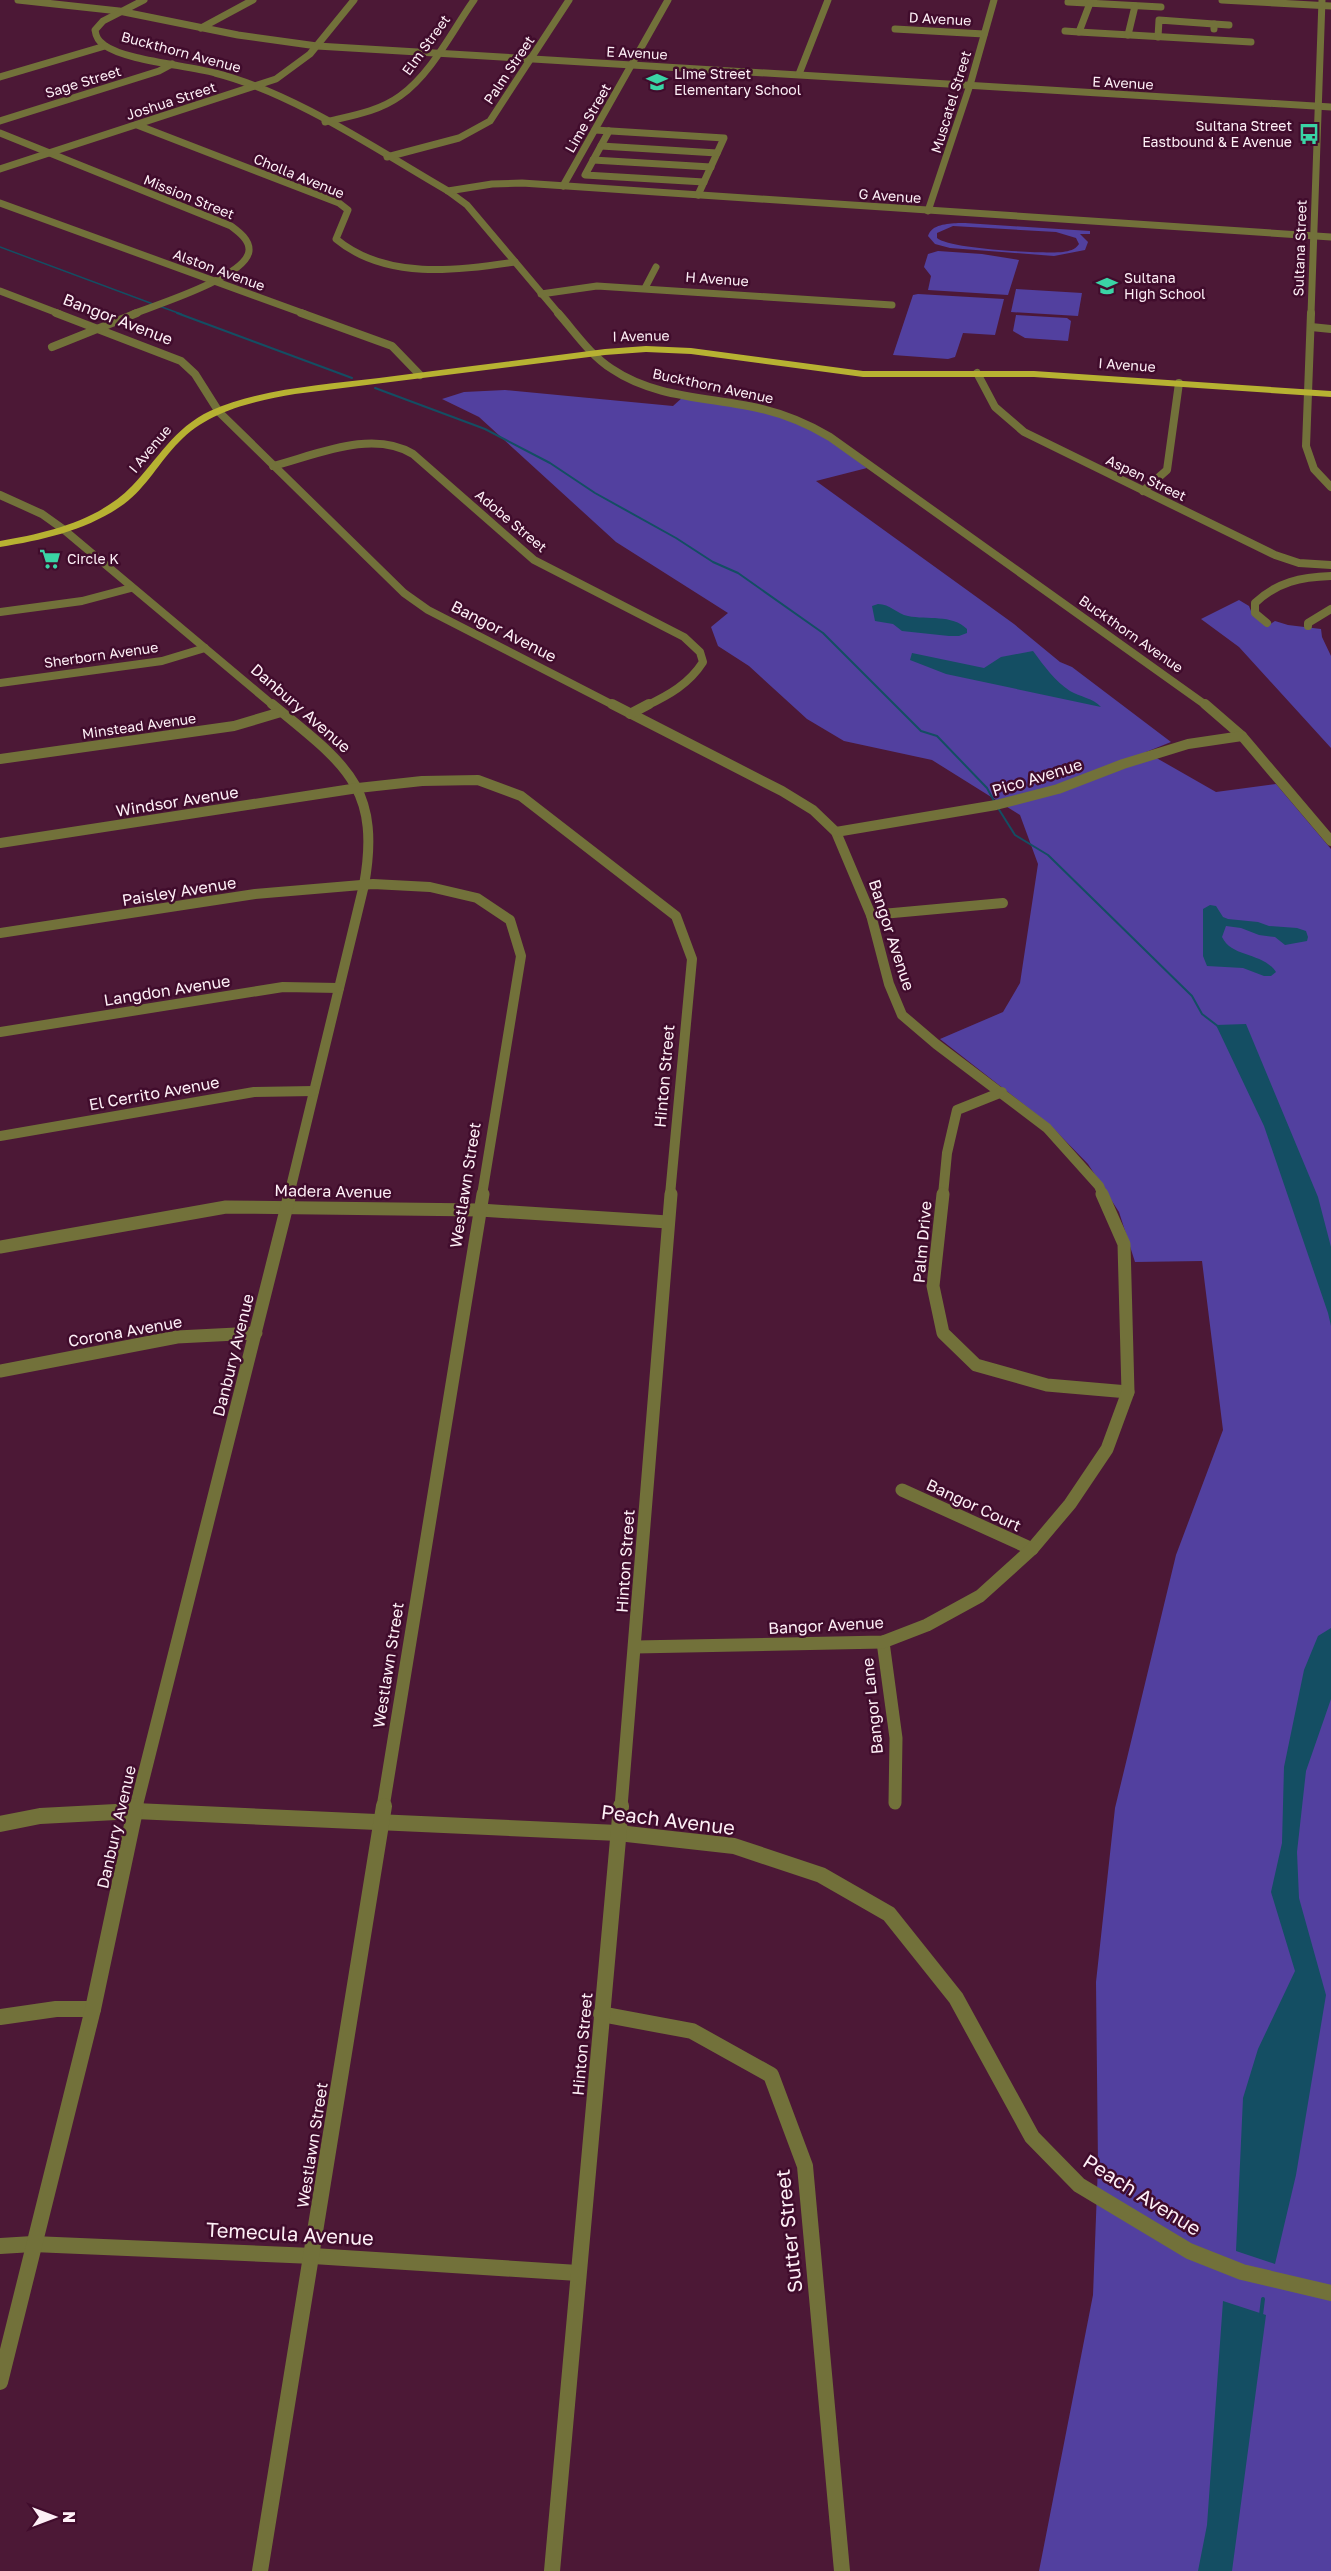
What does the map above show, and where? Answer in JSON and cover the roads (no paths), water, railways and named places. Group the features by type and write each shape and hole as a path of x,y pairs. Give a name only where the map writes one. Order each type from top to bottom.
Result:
{"main road":[{"name":"I Avenue","path":"0,544 63,530 97,516 121,501 141,483 176,439 192,426 219,412 279,393 592,353 673,350 863,374 1055,375 1331,394"}],"street":[{"name":"E Avenue","path":"18,0 46,1 119,11 280,43 1331,107"},
{"path":"119,11 144,0"},
{"path":"201,28 253,0"},
{"name":"Joshua Street","path":"0,169 256,86 294,70 318,46 354,0"},
{"name":"Elm Street","path":"325,122 361,113 399,96 410,88 474,0"},
{"name":"Palm Street","path":"387,157 435,146 475,131 490,121 569,0"},
{"name":"Lime Street","path":"563,186 668,0"},
{"path":"799,75 828,0"},
{"name":"Muscatel Street","path":"928,211 970,85 994,0"},
{"path":"1158,37 1163,0"},
{"path":"1222,0 1322,3 1331,6"},
{"path":"1068,2 1161,8"},
{"path":"1079,32 1094,2"},
{"name":"Sultana Street","path":"1322,3 1306,446 1308,460 1319,477 1331,487"},
{"path":"1128,35 1135,6"},
{"name":"Buckthorn Avenue","path":"119,11 103,21 96,30 96,37 105,46 130,55 217,74 256,86 293,102 448,191 467,205 592,353 613,372 637,383 772,412 813,427 836,441 1208,706 1242,736 1331,841"},
{"path":"1159,20 1229,25"},
{"path":"1213,40 1214,24"},
{"name":"D Avenue","path":"895,29 984,34"},
{"path":"1065,31 1251,42"},
{"path":"0,77 105,46"},
{"name":"Sage Street","path":"0,121 159,71 172,64"},
{"name":"Cholla Avenue","path":"137,125 339,203 348,210 336,239 345,247 387,264 419,271 449,271 515,262"},
{"path":"595,130 724,138 698,195"},
{"path":"609,131 585,175 704,182"},
{"name":"Mission Street","path":"0,133 231,226 245,236 250,245 249,256 238,268 215,281 52,347"},
{"path":"601,146 717,153"},
{"path":"593,159 711,167"},
{"name":"G Avenue","path":"448,191 492,184 563,186 1331,237"},
{"name":"Alston Avenue","path":"0,203 392,346 420,375"},
{"path":"645,288 656,267"},
{"name":"H Avenue","path":"541,294 597,286 892,305"},
{"name":"Bangor Avenue","path":"0,291 181,361 195,374 219,412 404,593 428,610 782,791 813,810 836,832 871,915 889,984 902,1015 936,1044 1047,1128 1099,1186 1124,1245 1128,1392 1107,1449 1070,1504 1032,1549 981,1596 927,1625 883,1642 635,1647"},
{"path":"1311,327 1331,329"},
{"name":"Aspen Street","path":"977,374 985,394 1008,421 1050,446 1275,555 1299,563 1331,565"},
{"path":"1143,491 1167,470 1179,383"},
{"name":"Adobe Street","path":"273,466 363,444 386,443 400,447 413,454 534,560 684,637 700,652 703,662 697,673 684,685 630,714"},
{"name":"Danbury Avenue","path":"0,495 42,514 63,530 327,750 344,767 358,788 371,830 370,857 364,885 256,1333 135,1811 93,2009 0,2382"},
{"path":"1267,623 1255,613 1255,603 1263,595 1296,578 1331,576"},
{"path":"0,612 82,602 131,588"},
{"path":"1308,626 1308,623 1331,609"},
{"name":"Sherborn Avenue","path":"0,683 162,661 205,648"},
{"name":"Minstead Avenue","path":"0,759 234,726 281,712"},
{"name":"Pico Avenue","path":"836,832 996,805 1058,789 1123,764 1188,744 1242,736"},
{"name":"Hinton Street","path":"358,788 422,781 478,780 521,796 676,916 692,959 668,1222 635,1647 552,2571"},
{"name":"Windsor Avenue","path":"0,843 358,788"},
{"name":"Paisley Avenue","path":"0,933 310,886 364,885"},
{"name":"Westlawn Street","path":"260,2571 313,2256 521,956 521,939 511,921 488,902 477,897 447,889 364,885"},
{"path":"871,915 1003,903"},
{"name":"Langdon Avenue","path":"0,1032 283,987 339,988"},
{"name":"El Cerrito Avenue","path":"0,1136 254,1092 314,1091"},
{"name":"Palm Drive","path":"1002,1092 957,1110 946,1153 933,1286 943,1333 976,1365 1047,1385 1128,1392"},
{"name":"Madera Avenue","path":"0,1247 226,1207 480,1210 668,1222"},
{"name":"Corona Avenue","path":"0,1371 177,1337 256,1333"},
{"name":"Bangor Court","path":"902,1490 1032,1549"},
{"name":"Bangor Lane","path":"883,1642 896,1738 895,1803"},
{"name":"Peach Avenue","path":"0,1824 40,1816 135,1811 618,1833 734,1846 821,1875 889,1914 956,1998 1032,2137 1079,2185 1189,2252 1242,2272 1331,2293"},
{"path":"0,2017 56,2009 93,2009"},
{"name":"Sutter Street","path":"601,2014 692,2031 771,2075 805,2166 842,2571"},
{"name":"Temecula Avenue","path":"0,2246 33,2244 313,2256 578,2273"}],"water":[{"path":"878,604 908,616 954,621 967,629 967,633 949,636 902,631 893,624 875,621 872,606"},
{"path":"1033,651 1050,673 1065,687 1101,707 946,674 910,660 912,653 984,668 1001,657"},
{"path":"1210,905 1216,906 1223,917 1228,919 1306,931 1307,941 1285,945 1275,937 1226,926 1222,937 1227,944 1233,949 1263,961 1276,972 1271,976 1264,976 1243,968 1207,966 1203,956 1203,909"},
{"path":"1246,1024 1318,1197 1331,1247 1331,1326 1264,1126 1216,1025"},
{"path":"1331,1628 1331,1699 1306,1771 1297,1852 1299,1898 1326,1995 1296,2175 1275,2264 1236,2251 1243,2098 1258,2049 1295,1971 1271,1892 1282,1843 1284,1767 1304,1670 1318,1636"},
{"path":"1223,2301 1266,2315 1232,2571 1198,2571 1207,2525"}],"waterway":[{"path":"0,247 153,304"},
{"path":"159,306 181,314"},
{"path":"177,313 352,378"},
{"path":"375,388 485,429 550,463 595,493 676,538 713,562 738,573 823,633 921,731 937,736 987,788 995,803"},
{"path":"998,808 1015,835 1048,855 1192,996 1202,1014 1219,1027"},
{"path":"1261,2315 1263,2299"}],"place":[{"name":"Lime Street Elementary School","path":"657,82"},
{"name":"Sultana Street Eastbound & E Avenue","path":"1309,134"},
{"name":"Sultana High School","path":"1107,286"},
{"name":"Circle K","path":"50,559"}]}
